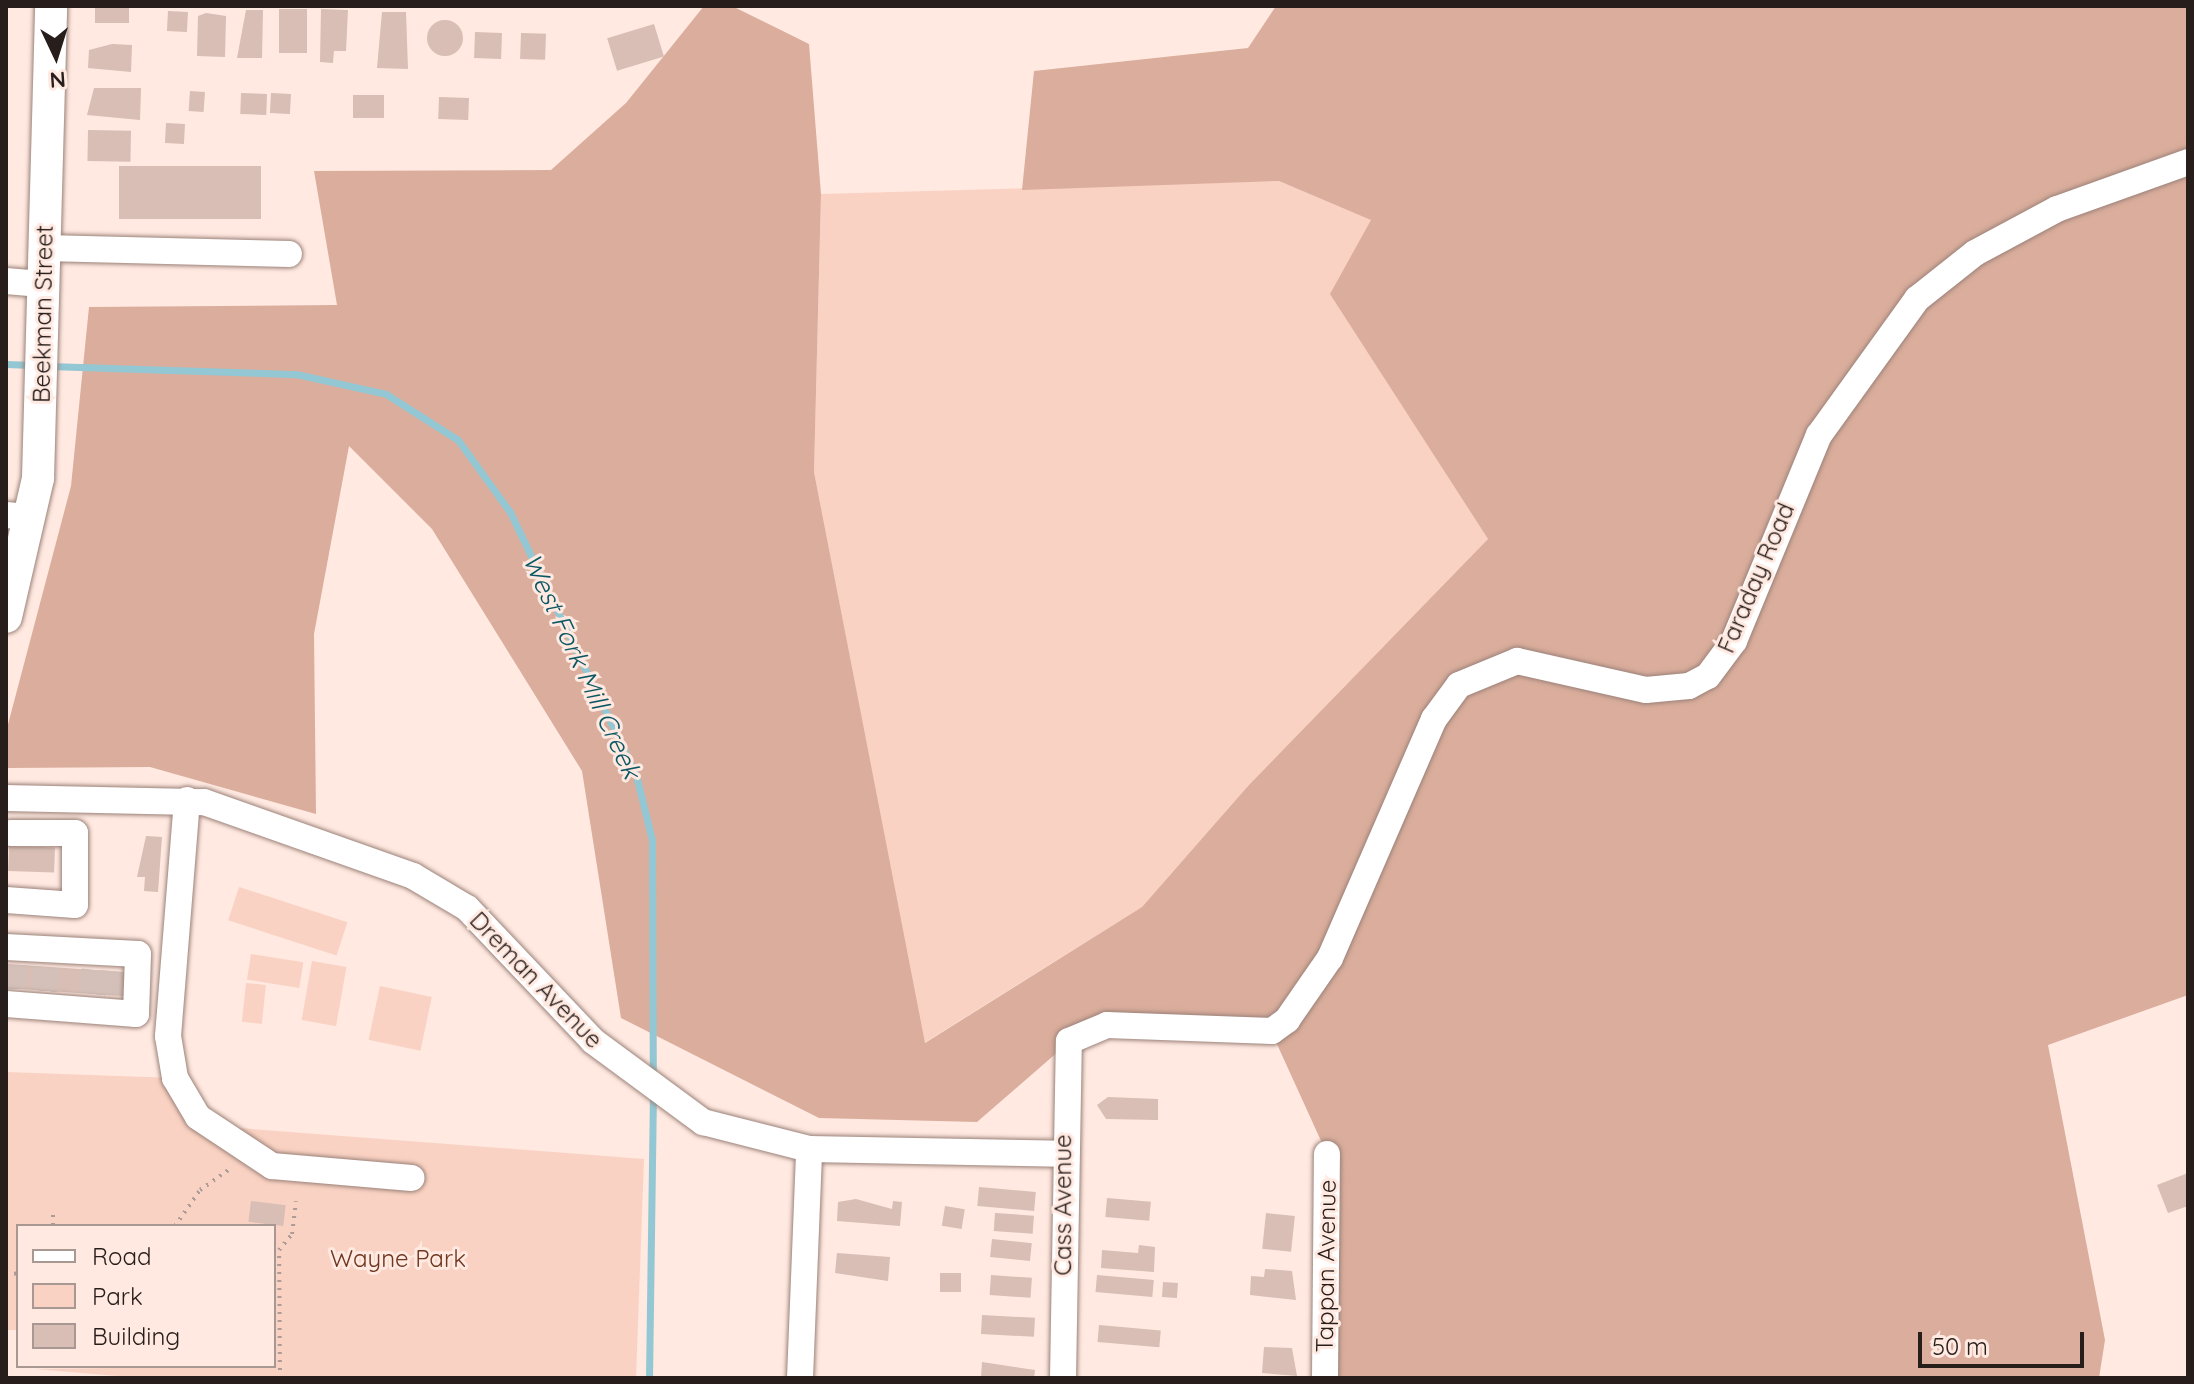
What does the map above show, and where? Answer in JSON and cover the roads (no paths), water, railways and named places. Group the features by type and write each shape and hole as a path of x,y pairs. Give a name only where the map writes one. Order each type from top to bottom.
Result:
{"main road":[{"name":"Beekman Street","path":"6,617 19,516 41,414 51,6"}],"street":[{"name":"Faraday Road","path":"1075,1037 1107,1025 1272,1031 1287,1020 1330,958 1434,719 1459,685 1517,661 1646,690 1689,686 1708,676 1734,641 1819,435 1917,299 1975,253 2057,209 2188,162"},
{"path":"44,248 289,254"},
{"path":"6,281 44,284"},
{"path":"7,798 15,843 58,845 63,876 53,904"},
{"name":"Dreman Avenue","path":"7,798 187,800 441,890 507,946 593,1041 667,1100 703,1122 809,1149 1062,1154"},
{"path":"6,900 75,905 76,798"},
{"path":"187,800 168,1036 175,1078 198,1117 249,1155 272,1166 411,1178"},
{"path":"11,833 75,833"},
{"path":"25,977 94,982 25,977"},
{"name":"Cass Avenue","path":"1063,1378 1065,1047 1075,1037"},
{"path":"800,1378 802,1260 809,1149"},
{"name":"Tappan Avenue","path":"1325,1378 1327,1154"}],"waterway":[{"name":"West Fork Mill Creek","path":"6,364 33,365"},
{"name":"West Fork Mill Creek","path":"49,366 296,374 386,394 458,440 510,512 636,775 652,840 653,1076"},
{"name":"West Fork Mill Creek","path":"649,1378 653,1092"}],"tunnel":[{"path":"13,989 14,965"},
{"path":"44,991 46,967"},
{"path":"92,994 95,970"},
{"path":"111,995 113,971"}],"park label":[{"name":"Wayne Park","path":"398,1259"}]}
